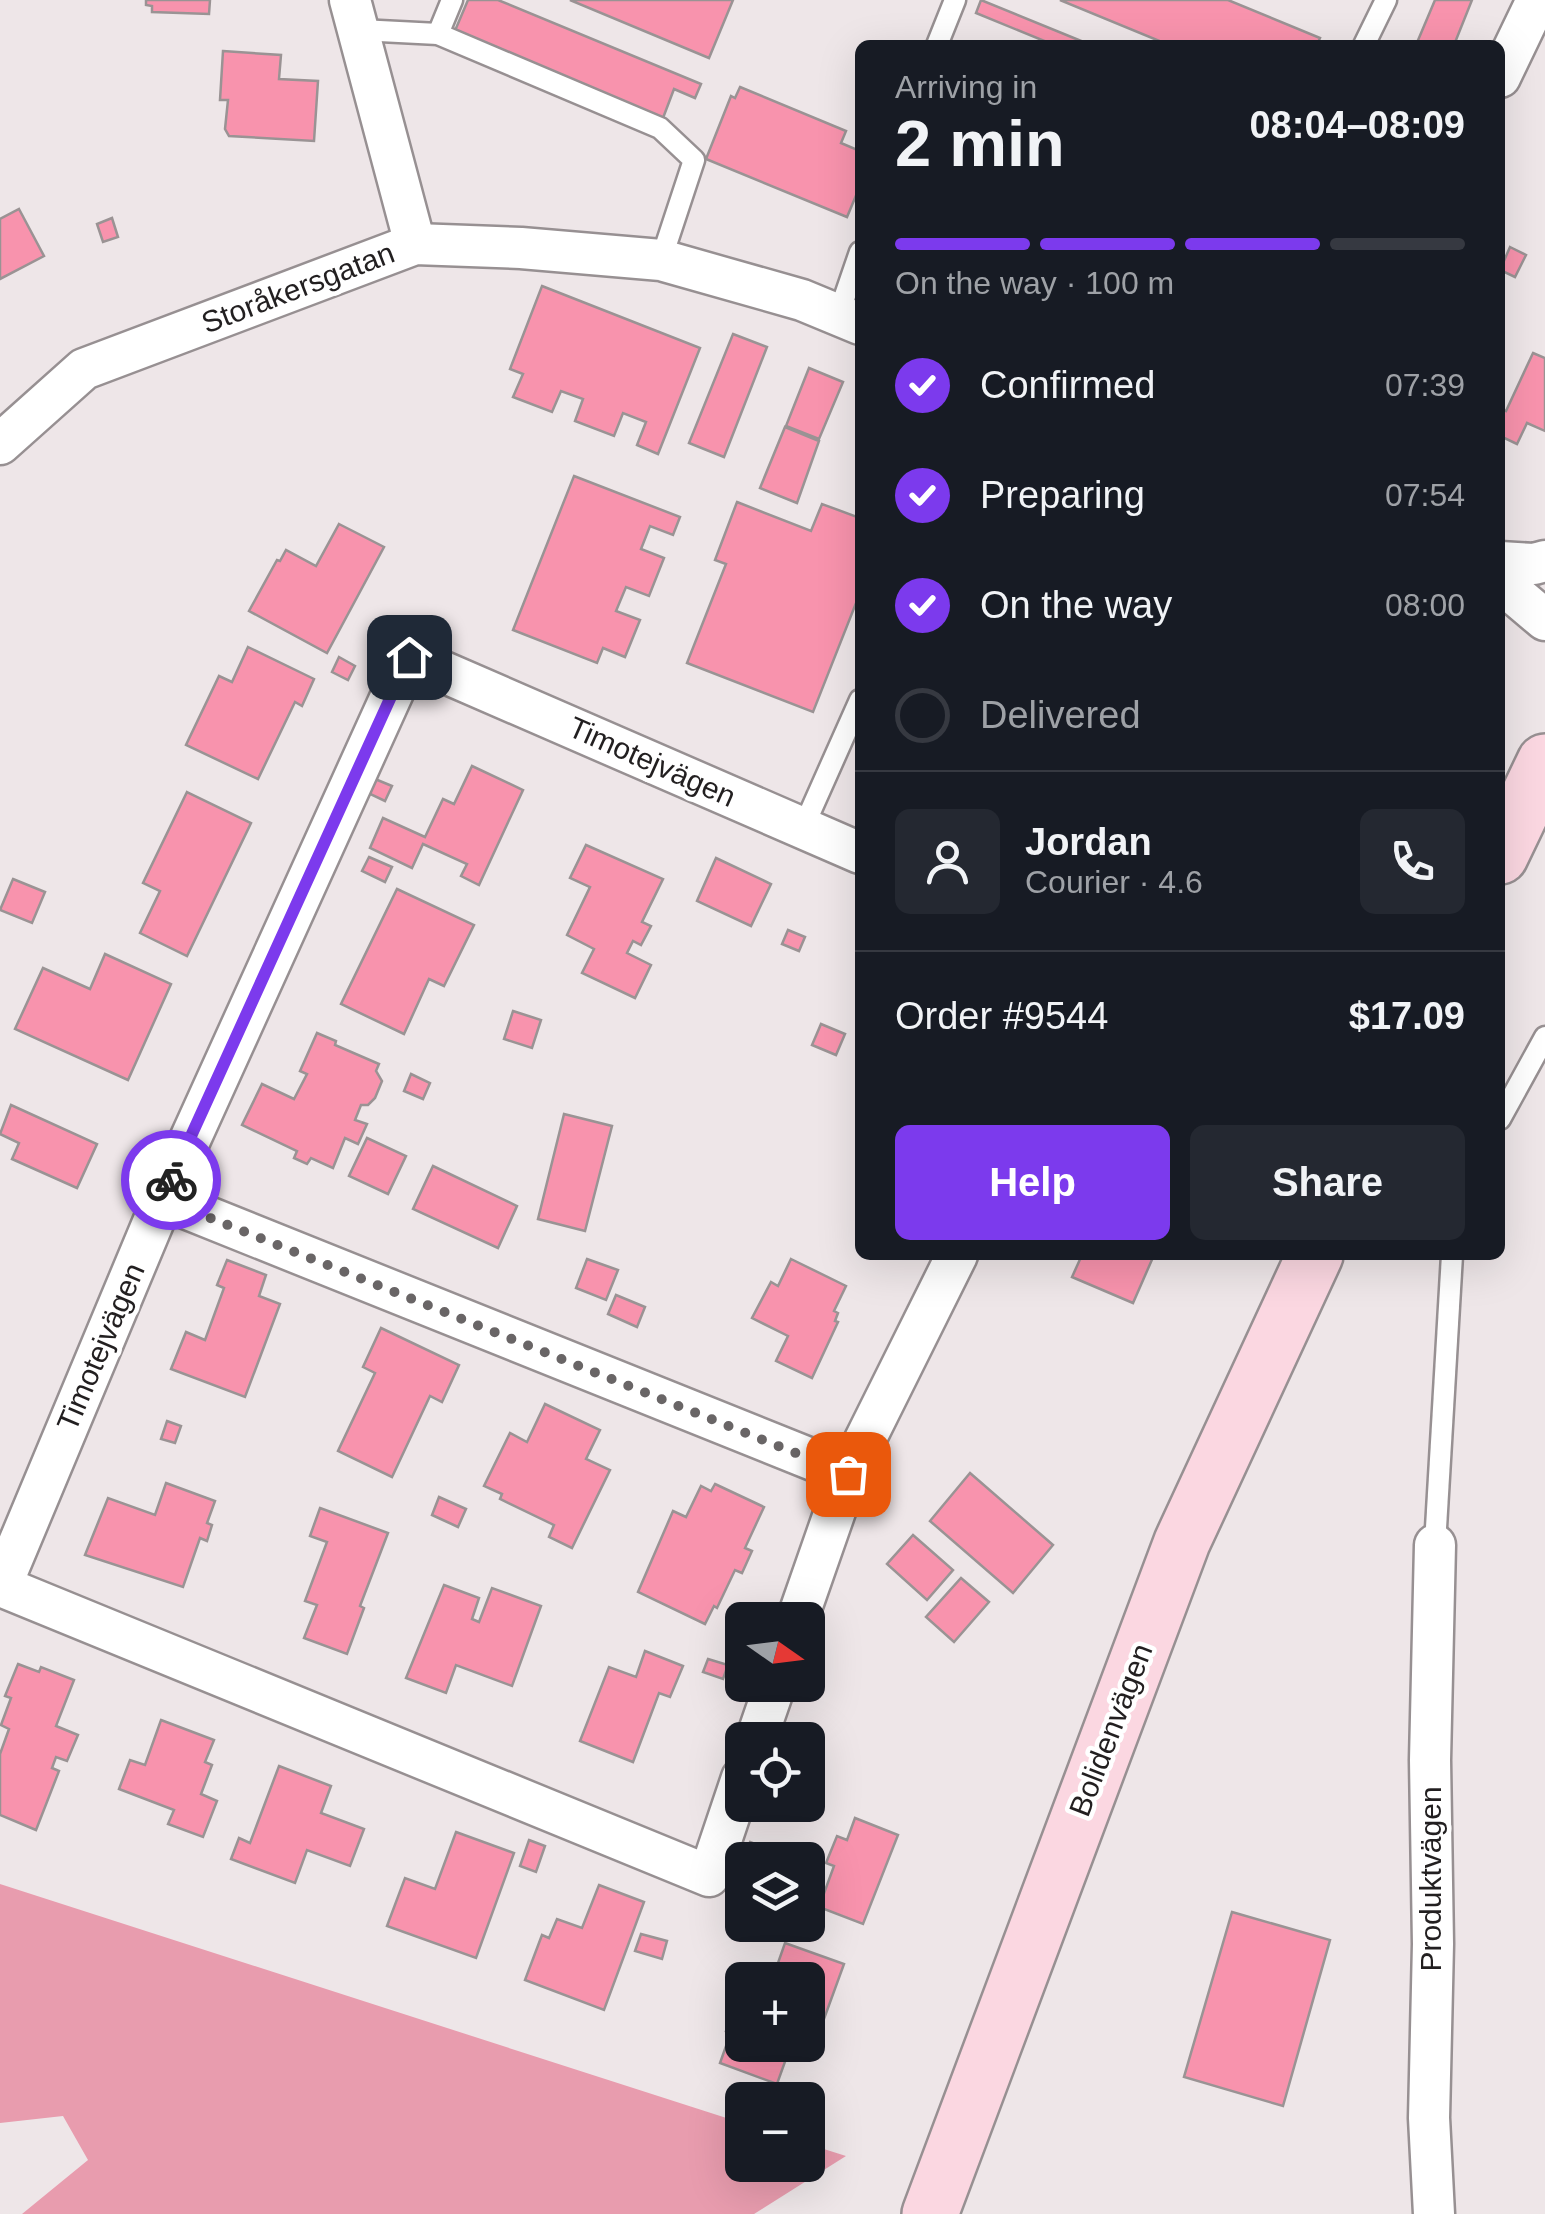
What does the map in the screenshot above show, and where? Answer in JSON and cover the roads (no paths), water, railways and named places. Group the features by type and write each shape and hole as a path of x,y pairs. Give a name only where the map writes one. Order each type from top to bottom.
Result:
{"main road":[{"path":"1505,845 1544,758"},
{"name":"Bolidenvägen","path":"930,2214 1182,1542 1313,1260"}],"street":[{"path":"1505,66 1537,0"},
{"path":"355,15 414,244"},
{"name":"Storåkersgatan","path":"0,444 84,369 414,244 661,260 802,300 849,320"},
{"path":"1505,562 1545,562"},
{"path":"1505,586 1545,620"},
{"name":"Timotejvägen","path":"727,1822 709,1876 1,1586 163,1199 409,657 855,850"},
{"path":"163,1199 848,1474"},
{"path":"804,1602 848,1474 955,1260"},
{"name":"Produktvägen","path":"1434,1545 1429,2118 1434,2214"}],"lane":[{"path":"438,34 452,0"},
{"path":"939,40 955,0"},
{"path":"1366,40 1386,0"},
{"path":"355,15 438,34 660,128 694,160 661,260"},
{"path":"849,320 855,283"},
{"path":"803,828 855,711"},
{"path":"1505,1111 1545,1038"},
{"path":"1434,1545 1452,1260"}]}
